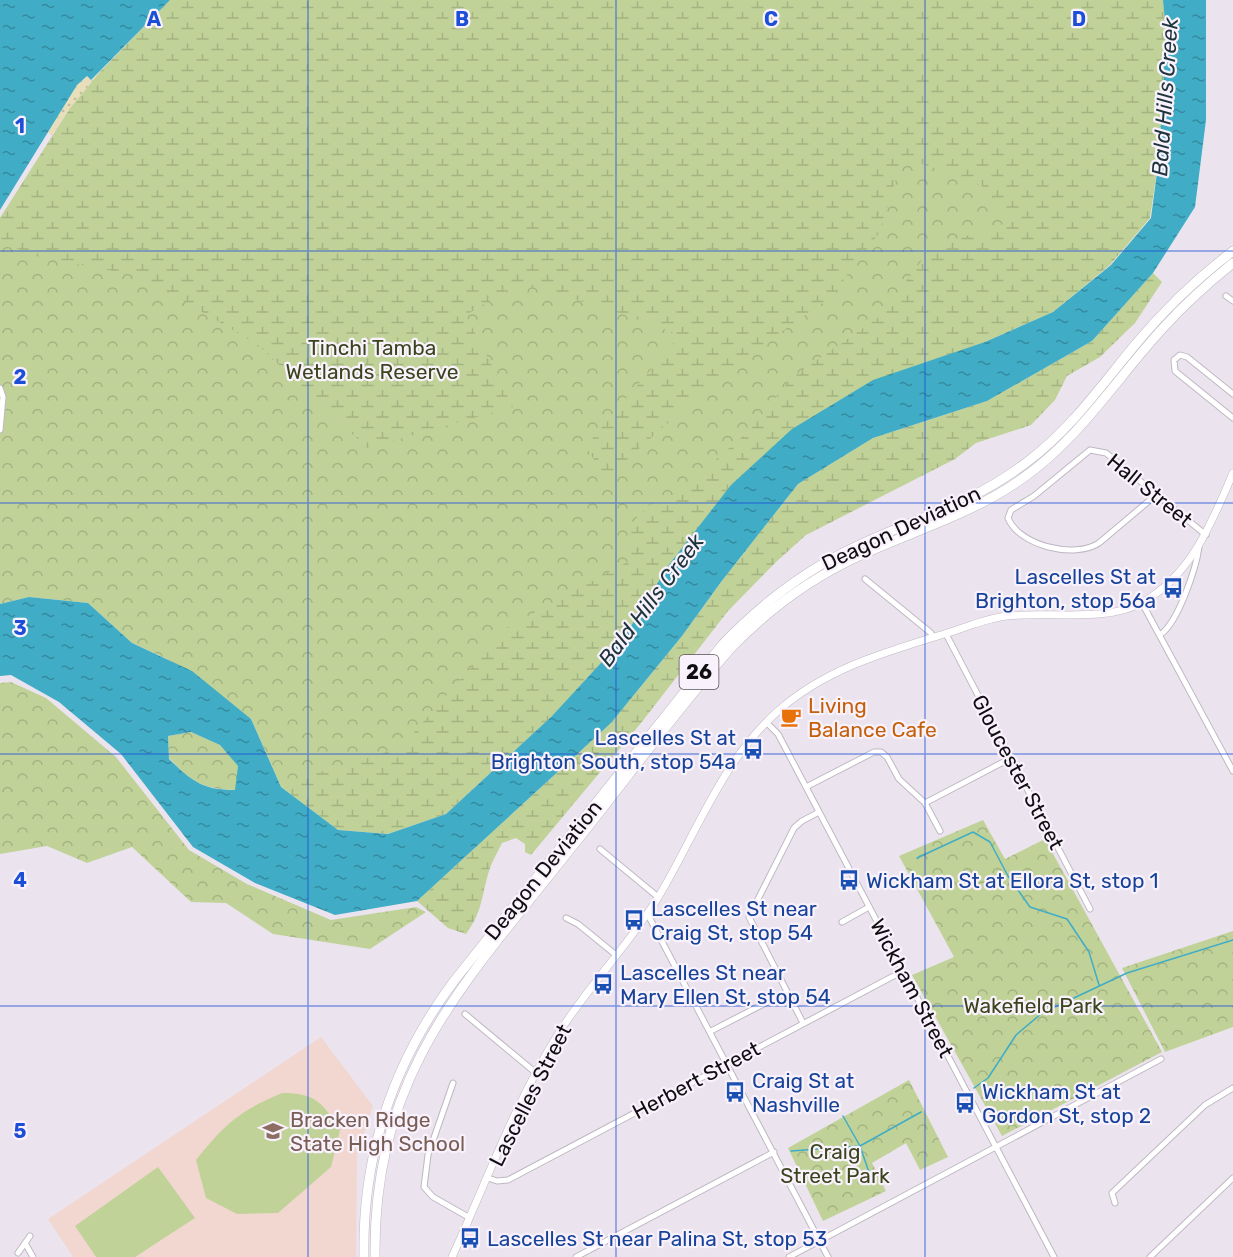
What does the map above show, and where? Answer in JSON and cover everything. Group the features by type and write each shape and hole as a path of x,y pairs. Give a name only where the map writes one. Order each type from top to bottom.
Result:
{"highway":[{"name":"Deagon Deviation","path":"364,1257 365,1209 375,1144 391,1091 419,1033 454,981 722,645 769,600 827,561 969,499 1030,461 1084,410 1172,304 1233,251"},
{"name":"Deagon Deviation","path":"375,1257 376,1205 386,1144 406,1083 432,1032 474,972 731,648 777,606 828,572 861,555 971,509 1037,467 1087,421 1163,328 1233,263"}],"street":[{"path":"1226,296 1233,302"},
{"path":"1233,394 1187,357 1180,355 1174,360 1175,371 1233,418"},
{"path":"0,388 3,397 0,430"},
{"name":"Hall Street","path":"1156,495 1099,543 1089,548 1042,547 1011,524 1008,515 1011,510 1034,496 1083,455 1096,449 1106,453 1206,535"},
{"name":"Lascelles Street","path":"452,1257 536,1073 564,1024 658,897 725,777 766,722 796,697 834,672 933,638 1008,615 1116,611 1142,603 1184,568 1206,535 1233,473"},
{"path":"1161,634 1170,625 1196,565 1199,546"},
{"path":"865,579 931,633 933,638"},
{"path":"1142,603 1161,634 1233,771"},
{"name":"Gloucester Street","path":"946,634 1090,909"},
{"name":"Wickham Street","path":"766,722 778,734 1054,1257"},
{"path":"806,787 882,749 899,779 925,803 939,831"},
{"path":"925,803 1011,758"},
{"path":"803,1023 750,916 794,828 819,812"},
{"path":"600,849 658,897"},
{"path":"843,922 869,907"},
{"path":"647,913 828,1257"},
{"path":"566,918 578,924 616,955"},
{"name":"Herbert Street","path":"488,1178 497,1181 508,1180 903,971"},
{"path":"711,1031 787,992"},
{"path":"465,1014 536,1073"},
{"path":"789,1257 1161,1059"},
{"path":"453,1083 428,1155 424,1187 433,1197 470,1218"},
{"path":"1114,1203 1112,1193 1205,1105 1233,1088"},
{"path":"576,1257 774,1152"},
{"path":"1150,1257 1233,1178"},
{"path":"18,1253 30,1236"},
{"path":"25,1243 33,1257"}],"shaded area":[{"name":"Bracken Ridge State High School","path":"321,1037 373,1106 357,1156 356,1257 73,1257 48,1219"}],"green space":[{"name":"Tinchi Tamba Wetlands Reserve","path":"170,0 1163,0 1166,34 1159,157 985,342 873,380 792,429 731,485 668,566 623,639 552,716 281,787 251,719 167,659 132,643 88,603 29,597 0,604 0,218 99,73"},
{"name":"Tinchi Tamba Wetlands Reserve","path":"170,0 1163,0 1166,34 1159,157 1150,218 1110,265 1053,312 985,342 668,566 623,639 552,716 446,814 388,834 338,830 281,787 301,778 400,748 506,628 631,560 631,524 649,505 674,496 750,430 791,378 879,317 932,247 1016,220 981,185 903,157 879,233 832,296 725,372 605,479 586,446 680,335 611,310 519,283 466,315 513,407 367,448 258,345 143,277 30,255 0,240 0,218 70,108 99,73"},
{"path":"1153,273 1162,282 1135,323 1100,357 1067,376 1055,400 1031,425 976,443 955,459 806,535 776,562 728,611 641,723 531,855 525,852 525,844 516,838 502,843 490,868 479,909 466,934 448,928 417,901 611,723 682,636 798,484 873,438 987,401 1092,341"},
{"path":"11,682 46,698 116,757 189,850 247,884 331,920 416,907 426,912 370,949 273,934 226,903 191,902 132,847 87,863 47,846 0,854 0,683"},
{"path":"191,732 220,745 239,766 236,790 214,788 198,783 169,758 168,736"},
{"name":"Wakefield Park","path":"983,820 1005,859 1045,839 1162,1052 1002,1136 912,975 954,957 899,856"},
{"path":"1233,931 1233,1027 1165,1052 1122,968"},
{"name":"Craig Street Park","path":"909,1080 948,1157 920,1170 906,1143 872,1163 886,1191 823,1221 788,1148"},
{"path":"282,1093 303,1095 317,1101 340,1130 331,1167 278,1213 237,1214 206,1198 196,1160 234,1120 255,1106"},
{"path":"158,1167 195,1218 135,1257 96,1257 75,1226"}],"sand":[{"path":"99,73 70,108 52,135 48,132 77,85 87,76 91,80"}],"water":[{"path":"0,0 170,0 91,80 87,76 77,85 0,210"},
{"name":"Bald Hills Creek","path":"1163,0 1206,0 1206,120 1195,207 1153,273 1092,341 987,401 873,438 798,484 682,636 611,723 417,901 335,915 255,883 193,847 121,754 59,702 11,675 0,676 0,604 29,597 88,603 132,643 192,671 251,719 281,787 338,830 388,834 446,814 552,716 623,639 668,566 731,485 792,429 873,380 985,342 1053,312 1111,265 1151,218 1159,157 1166,34","holes":["191,732 220,745 238,766 235,790 224,790 198,783 169,759 168,736"]}],"waterway":[{"path":"917,858 973,832 990,842 1008,876 1030,907 1067,919 1089,952 1099,985"},
{"path":"974,1088 988,1078 1016,1035 1042,1013 1127,973 1233,940"},
{"path":"791,1151 860,1146 921,1112"},
{"path":"843,1116 860,1146 873,1184"}],"place":[{"name":"Lascelles St at Brighton, stop 56a","path":"1173,588"},
{"name":"Living Balance Cafe","path":"791,717"},
{"name":"Lascelles St at Brighton South, stop 54a","path":"753,749"},
{"name":"Wickham St at Ellora St, stop 1","path":"849,880"},
{"name":"Lascelles St near Craig St, stop 54","path":"634,920"},
{"name":"Lascelles St near Mary Ellen St, stop 54","path":"603,984"},
{"name":"Craig St at Nashville","path":"735,1092"},
{"name":"Wickham St at Gordon St, stop 2","path":"965,1103"},
{"name":"Bracken Ridge State High School","path":"273,1131"},
{"name":"Lascelles St near Palina St, stop 53","path":"470,1238"}]}
